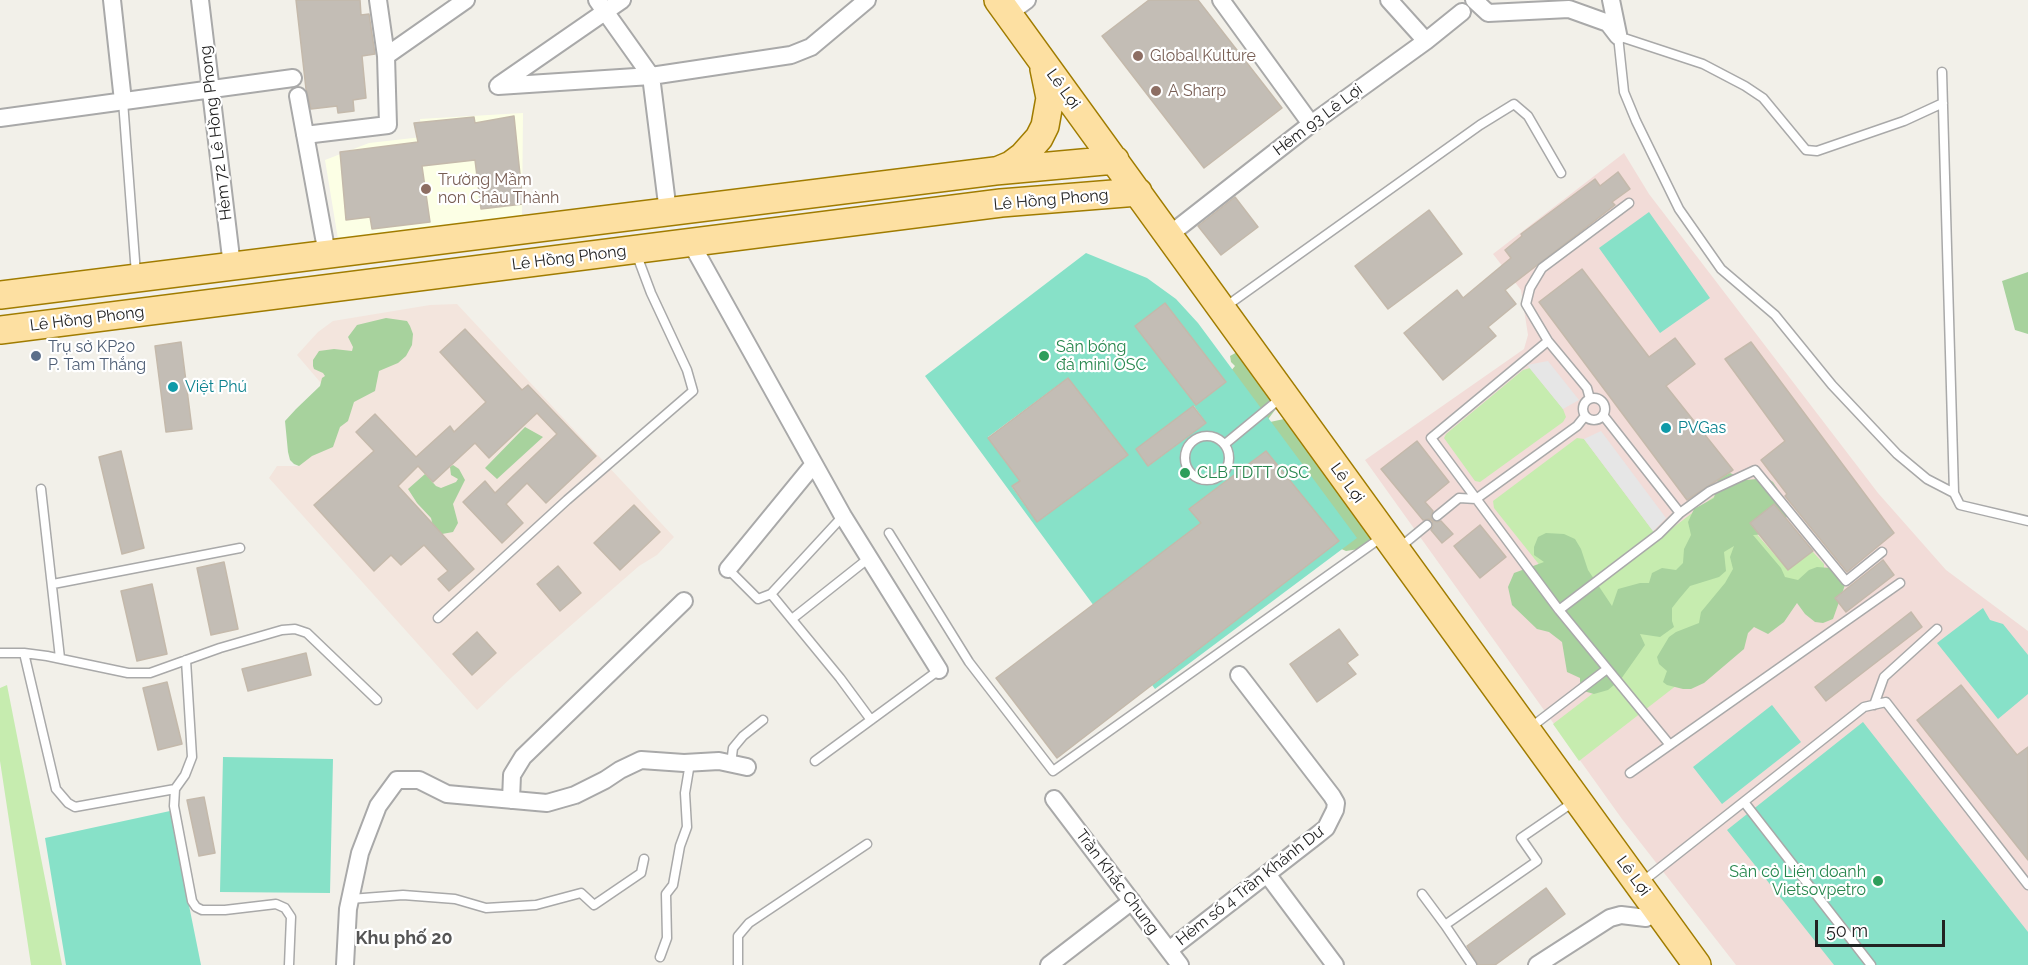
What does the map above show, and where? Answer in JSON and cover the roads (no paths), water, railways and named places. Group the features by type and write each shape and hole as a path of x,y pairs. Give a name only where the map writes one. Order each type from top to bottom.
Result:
{"main road":[{"name":"Lê Lợi","path":"1011,4 1037,54 1697,965"},
{"path":"995,171 1011,165 1029,150 1039,138 1047,120 1050,98 1048,82 1037,54"},
{"name":"Lê Hồng Phong","path":"0,295 995,171 1114,160"},
{"path":"1039,167 1039,200"},
{"name":"Lê Hồng Phong","path":"0,330 1001,203 1138,192"},
{"path":"669,212 682,244"},
{"path":"314,291 318,255"}],"street":[{"path":"112,0 123,101"},
{"name":"Hẻm 72 Lê Hồng Phong","path":"200,0 232,266"},
{"path":"305,135 388,125 386,56 378,0"},
{"path":"386,56 466,0"},
{"path":"622,0 601,6 498,86 651,76 791,55 811,47 867,0"},
{"path":"1221,0 1311,124"},
{"path":"1389,0 1426,41"},
{"path":"1474,0 1488,13 1569,9 1608,23 1618,36"},
{"path":"1611,0 1618,36"},
{"path":"601,6 651,76 669,212"},
{"name":"Hẻm 93 Lê Lợi","path":"1169,235 1311,124 1426,41 1462,12"},
{"path":"0,118 293,78"},
{"path":"298,96 305,135 318,255"},
{"path":"682,244 843,516 939,670"},
{"path":"728,569 814,464"},
{"path":"511,800 512,775 523,757 684,601"},
{"name":"Hẻm số 4 Trần Khánh Dư","path":"1169,950 1326,828 1332,819 1336,804 1239,675"},
{"path":"345,965 350,899 360,853 378,806 397,780 419,780 447,795 547,803 575,795 641,760 719,761 739,766"},
{"name":"Trần Khắc Chung","path":"1054,799 1180,965"},
{"path":"1267,874 1335,965"},
{"path":"1049,965 1132,902"},
{"path":"1537,965 1610,918 1620,915 1646,918 1659,911"}],"lane":[{"path":"1943,103 1904,121 1818,151 1806,150 1763,98 1730,77 1703,64 1618,36 1624,92 1636,121 1679,209 1721,268 1775,315 1832,385 1897,454 1927,479 1954,493"},
{"path":"1942,72 1954,493 1960,505 2028,521"},
{"path":"123,101 137,278"},
{"path":"1222,309 1480,125 1514,104 1528,116 1561,173"},
{"path":"1590,399 1587,388 1548,341 1526,304 1530,288 1542,268 1629,202"},
{"path":"438,618 694,390 651,294 635,250"},
{"path":"1548,341 1431,438 1559,610 1670,745"},
{"path":"1225,444 1283,396"},
{"path":"1585,416 1594,420 1603,415 1605,407 1601,401 1590,399"},
{"path":"1437,516 1459,498 1476,499 1577,426 1585,416 1583,406 1590,399"},
{"path":"1603,415 1680,513"},
{"path":"1213,436 1225,444 1228,450 1229,465 1220,477 1206,481 1192,475 1185,462 1188,447 1192,441 1213,436"},
{"path":"1559,610 1659,534 1680,513 1710,490 1755,470 1846,581 1882,552"},
{"path":"41,489 60,658"},
{"path":"728,569 758,599 771,594 843,516"},
{"path":"889,533 969,662 1053,771 1390,543 1427,525"},
{"path":"53,584 240,548"},
{"path":"792,619 869,558"},
{"path":"1630,773 1900,583"},
{"path":"771,594 840,678 871,720"},
{"path":"0,653 24,653 60,658 128,673 150,673 220,648 282,630 295,629 307,633 378,700"},
{"path":"1874,705 1884,677 1937,630"},
{"path":"24,653 56,789 68,803 75,807 175,789"},
{"path":"186,660 192,757 185,775 175,789 174,806 194,904 202,910 225,910 276,904 285,908 291,917 289,965"},
{"path":"1527,730 1607,669"},
{"path":"815,761 939,670"},
{"path":"1640,885 1864,707 1886,702 2028,885"},
{"path":"739,766 733,748 743,736 763,720"},
{"path":"660,957 668,938 666,894 673,885 680,846 687,826 685,793 690,762"},
{"path":"1445,926 1537,861 1521,838 1578,799"},
{"path":"1744,802 1871,965"},
{"path":"738,965 738,936 749,923 867,844"},
{"path":"350,899 403,895 455,899 486,908 537,905 581,893 594,905 641,873 644,859"},
{"path":"1422,894 1472,965"}],"place":[{"name":"Global Kulture","path":"1138,56"},
{"name":"A Sharp","path":"1156,91"},
{"name":"Trường Mầm non Châu Thành","path":"426,189"},
{"name":"Trụ sở KP20 P. Tam Thắng","path":"36,356"},
{"name":"Sân bóng đá mini OSC","path":"1044,356"},
{"name":"Việt Phú","path":"173,387"},
{"name":"PVGas","path":"1666,428"},
{"name":"CLB TDTT OSC","path":"1185,473"},
{"name":"Sân cỏ Liên doanh Vietsovpetro","path":"1878,881"}],"district":[{"name":"Khu phố 20","path":"404,939"}]}
